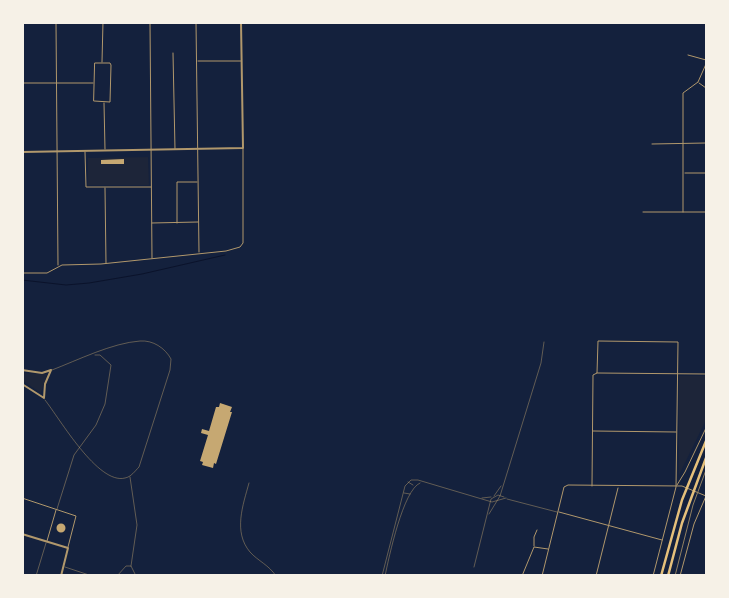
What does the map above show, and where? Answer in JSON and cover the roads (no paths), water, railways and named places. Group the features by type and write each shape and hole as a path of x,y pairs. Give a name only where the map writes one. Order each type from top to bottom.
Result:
{"highway":[{"path":"661,576 687,488 706,441"},
{"path":"668,576 693,490 706,458"}],"street":[{"path":"56,22 58,266"},
{"path":"102,22 102,63"},
{"path":"150,22 152,259"},
{"path":"196,22 199,253"},
{"path":"22,273 47,273 58,266 226,251 243,245 241,22"},
{"path":"173,53 175,150"},
{"path":"688,55 706,60"},
{"path":"197,61 242,61"},
{"path":"102,63 111,65 112,100 104,102 94,101 94,65 102,63"},
{"path":"683,212 684,93 698,82 706,64"},
{"path":"698,82 706,88"},
{"path":"22,84 94,83"},
{"path":"104,102 105,151"},
{"path":"652,144 706,143"},
{"path":"22,152 242,148"},
{"path":"85,151 86,187 152,187"},
{"path":"684,174 706,173"},
{"path":"177,223 177,182 199,182"},
{"path":"105,187 106,263"},
{"path":"643,212 706,212"},
{"path":"152,223 199,222"},
{"path":"597,373 598,341 678,342 676,486 653,576"},
{"path":"22,370 42,373 51,370"},
{"path":"22,384 44,398 45,384 51,370"},
{"path":"592,486 593,374 706,374"},
{"path":"676,486 685,472 706,428"},
{"path":"593,431 676,432"},
{"path":"542,576 564,487 676,486 693,490 706,496 694,524 680,576"},
{"path":"596,576 619,487"},
{"path":"22,498 77,517 61,576"},
{"path":"46,541 56,509"},
{"path":"559,512 662,541"},
{"path":"522,576 534,546 534,537 537,530"},
{"path":"22,534 68,548"},
{"path":"534,546 549,549"}],"lane":[{"path":"44,398 79,447 103,473 114,478 124,479 140,467 170,370 171,359 160,346 140,341 51,370"},
{"path":"489,514 500,496 502,484 541,363 544,342"},
{"path":"56,509 74,455 96,425 105,404 110,381 110,365 100,355 93,355"},
{"path":"130,476 137,525 131,566 136,576"},
{"path":"382,576 408,482 414,479 421,483 490,502 506,498"},
{"path":"408,482 413,487"},
{"path":"249,483 239,519 244,542 251,553 266,564 276,576"},
{"path":"385,576 401,516 413,487 421,483"},
{"path":"474,567 489,514 490,502 502,484"},
{"path":"404,492 406,495 410,494"},
{"path":"480,499 500,496 559,512"},
{"path":"36,576 46,541"},
{"path":"117,576 126,566 131,566"},
{"path":"63,567 92,576"}],"waterway":[{"path":"22,280 66,285 89,283 142,274 225,255"}],"tram line":[{"path":"675,576 693,505 706,470"}]}
